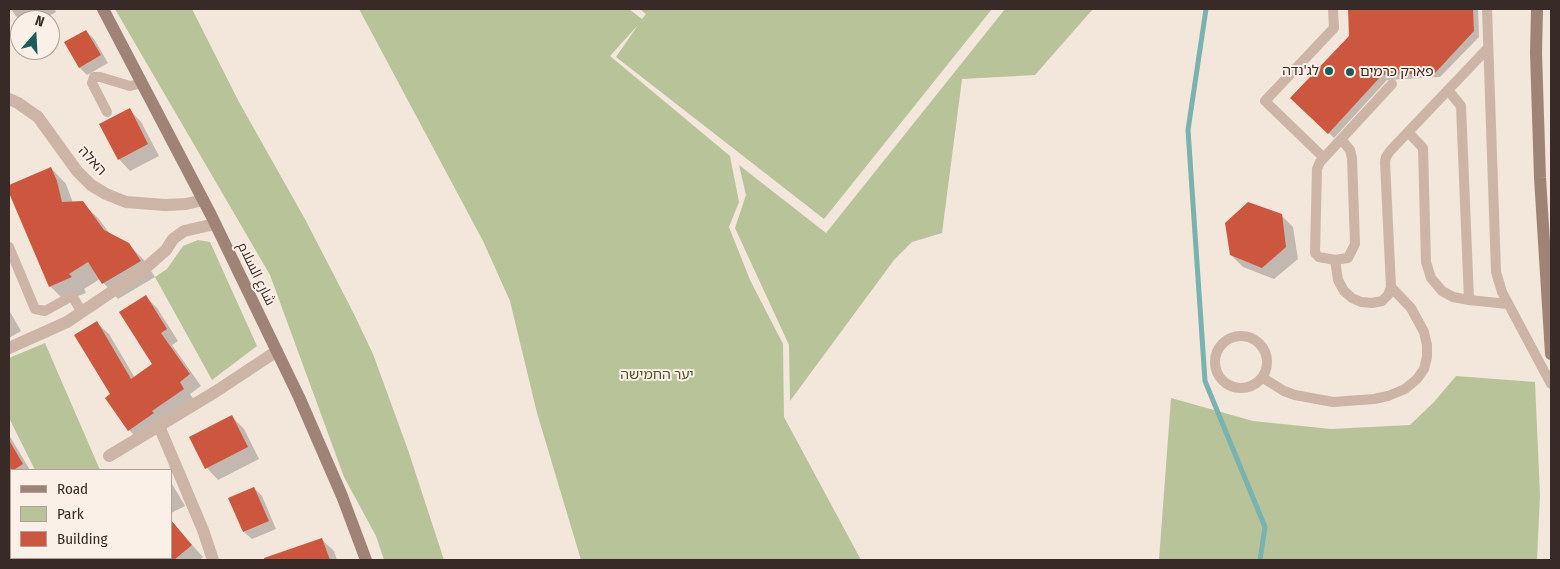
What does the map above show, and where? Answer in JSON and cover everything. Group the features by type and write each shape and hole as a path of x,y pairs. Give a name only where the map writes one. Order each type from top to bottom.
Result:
{"main road":[{"name":"شارع السلام","path":"103,9 203,200 277,351 319,441 366,560"},
{"path":"1538,9 1536,53 1540,178 1551,354"}],"street":[{"name":"האלה","path":"9,100 18,103 38,117 77,171 91,185 106,194 126,202 165,205 186,204 203,200"},
{"path":"9,348 67,322 82,312 141,272 166,250 173,239 184,231 215,224"},
{"path":"109,456 215,392 277,351"},
{"path":"159,426 203,530 213,560"}],"lane":[{"path":"1324,158 1265,100 1334,28 1333,9"},
{"path":"1487,9 1496,272 1502,292 1551,384"},
{"path":"1335,260 1338,280 1352,298 1362,302 1382,301 1388,295 1391,288 1385,162 1390,151 1488,48"},
{"path":"107,112 92,83 94,77 130,86 142,83"},
{"path":"1341,139 1350,150 1352,158 1355,244 1348,258 1335,260 1319,257 1315,253 1315,175 1320,162 1324,158 1341,139 1392,84"},
{"path":"1448,90 1461,106 1468,300"},
{"path":"1408,132 1423,148 1426,262 1434,283 1442,291 1453,297 1508,304"},
{"path":"9,247 35,309 45,311 72,296 82,312"},
{"path":"1262,378 1295,395 1333,402 1374,399 1405,389 1417,379 1424,369 1427,357 1427,344 1421,326 1411,308 1391,288"},
{"path":"1246,336 1260,344 1267,354 1268,367 1262,378 1257,384 1245,388 1237,388 1229,386 1220,377 1216,370 1215,358 1218,350 1226,340 1246,336"}],"green space":[{"path":"115,9 192,9 239,102 306,221 373,354 408,450 444,560 384,560 376,536 344,477 270,275"},
{"name":"יער החמישה","path":"359,9 629,9 642,19 646,14 640,9 992,9 824,219 616,57 638,25 610,56 730,156 739,202 729,227 750,280 783,344 784,417 861,560 581,560 537,413 510,301 483,241"},
{"path":"1005,9 1093,9 1035,75 962,79 942,233 912,242 894,260 790,401 789,345 735,228 746,195 739,165 826,233"},
{"path":"198,240 210,242 257,346 212,380 155,277 167,269 183,246"},
{"path":"45,343 100,469 34,469 9,418 9,358"},
{"path":"1456,376 1535,382 1540,495 1537,560 1159,560 1171,398 1253,421 1331,429 1410,425 1434,402"},
{"path":"9,488 10,559 140,560 9,560"}],"building":[{"name":"פארק כרמים","path":"1348,9 1473,9 1474,31 1435,73 1382,75 1328,134 1290,98 1349,36"},
{"path":"86,30 101,55 79,68 64,42"},
{"path":"130,108 148,144 118,160 99,124"},
{"path":"51,167 57,181 62,202 83,201 104,230 129,243 141,261 102,284 88,262 69,274 72,277 49,287 9,193 9,185"},
{"path":"1248,202 1282,214 1286,247 1262,268 1230,255 1225,223"},
{"path":"146,295 167,329 161,333 190,374 180,382 184,389 152,411 154,413 128,431 105,398 110,394 74,335 97,321 131,379 152,364 119,312"},
{"path":"232,415 248,447 205,469 189,437"},
{"path":"9,440 23,464 15,469 10,469 9,473"},
{"path":"254,487 269,521 243,532 228,498"},
{"path":"172,521 192,545 174,560 171,560"},
{"path":"322,538 330,560 264,560 264,558"}],"waterway":[{"path":"1206,9 1188,130 1205,381 1265,527 1260,560"}],"place":[{"name":"לג'נדה","path":"1329,71"},
{"name":"פארק כרמים","path":"1350,72"}]}
